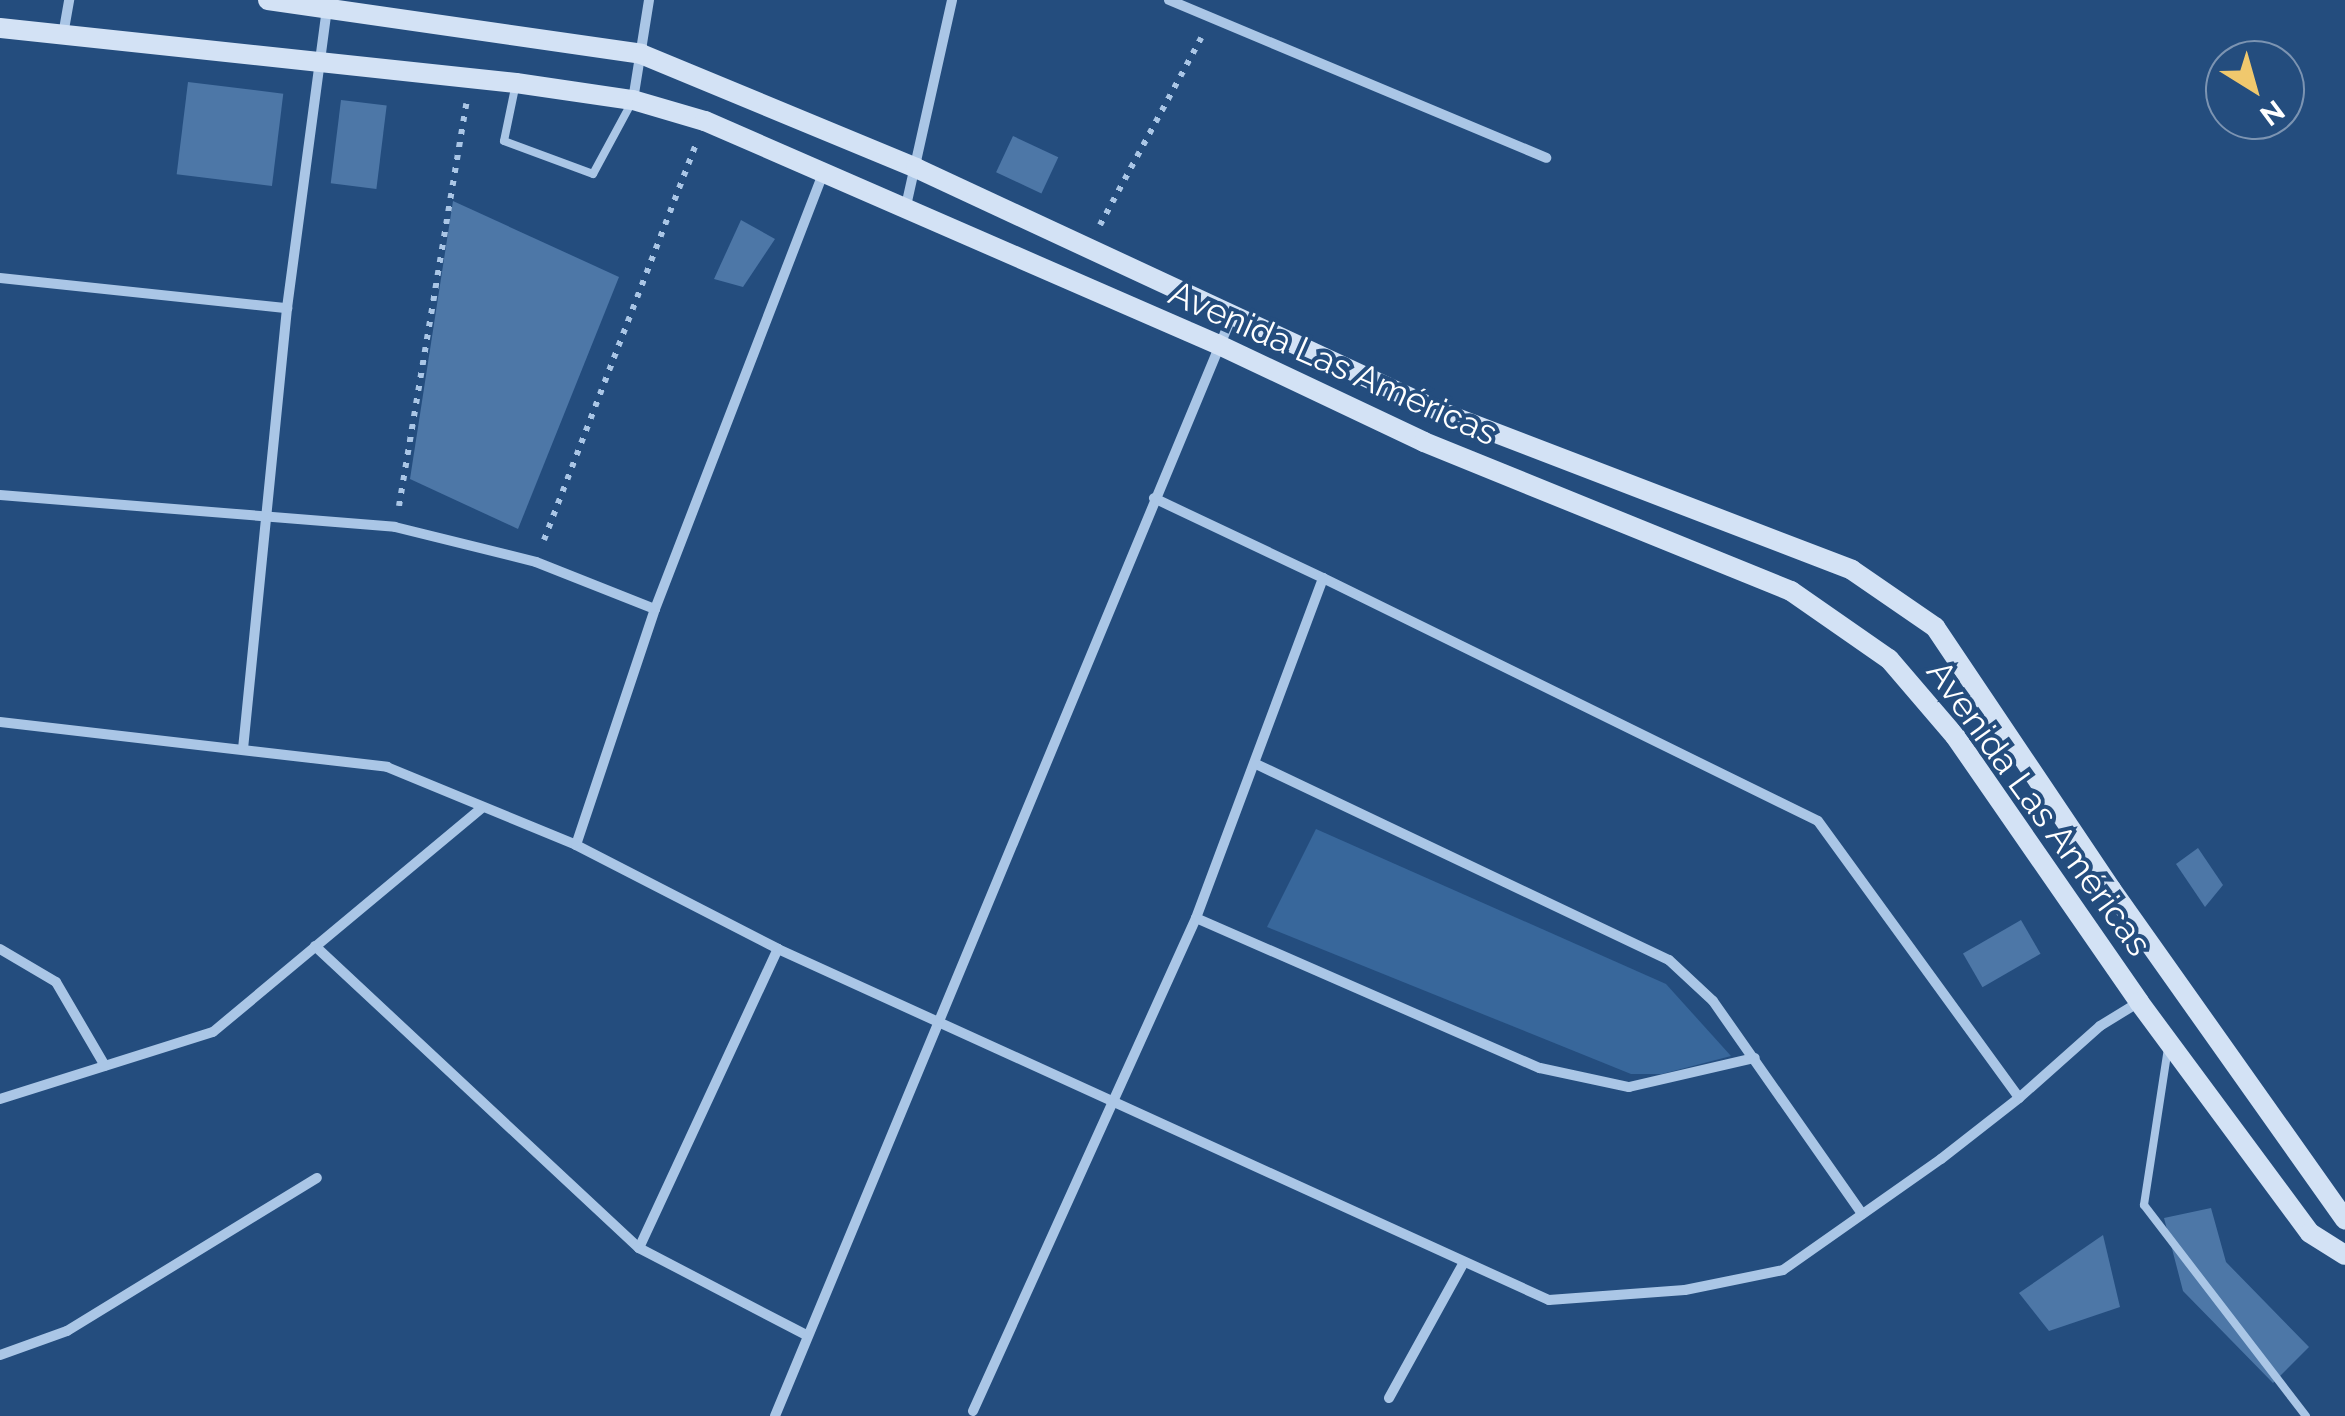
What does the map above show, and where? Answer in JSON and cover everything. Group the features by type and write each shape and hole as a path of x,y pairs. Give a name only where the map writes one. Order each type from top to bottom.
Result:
{"main road":[{"name":"Avenida Las Américas","path":"268,0 641,54 916,168 1441,412 1852,570 1935,627 2122,905 2345,1220"},
{"name":"Avenida Las Américas","path":"0,28 516,84 633,100 705,121 1217,344 1424,442 1791,591 1890,660 1955,736 2139,1002 2310,1233 2345,1255"}],"street":[{"path":"63,35 69,0"},
{"path":"633,100 649,0"},
{"path":"906,206 952,0"},
{"path":"1169,0 1546,158"},
{"path":"243,749 287,308 328,8"},
{"path":"576,846 654,609 824,170"},
{"path":"0,278 287,308"},
{"path":"775,1416 940,1024 1217,344 1232,316"},
{"path":"0,495 266,513 395,527 536,562 654,609"},
{"path":"1154,498 1818,821 2019,1098"},
{"path":"974,1411 1196,918 1323,578"},
{"path":"0,722 387,767 576,846 778,949 1548,1300 1685,1290 1782,1270 2019,1098 2100,1026 2139,1002"},
{"path":"1256,764 1670,960 1712,1001 1756,1058 1862,1214"},
{"path":"0,1099 214,1032 482,808"},
{"path":"1196,918 1540,1068 1629,1087 1756,1058"},
{"path":"315,946 640,1248 806,1335"},
{"path":"0,949 56,982 105,1066"},
{"path":"640,1248 778,949"},
{"path":"0,1355 67,1331 317,1178"},
{"path":"1388,1398 1464,1262"}],"lane":[{"path":"516,84 504,141 593,174 633,100"},
{"path":"2169,1039 2144,1205 2306,1416"}],"path":[{"path":"1088,249 1211,20"},
{"path":"395,527 470,78"},
{"path":"536,562 705,121"}],"shaded area":[{"path":"1316,829 1666,984 1731,1056 1662,1074 1631,1074 1267,927"}],"building":[{"path":"188,82 283,94 272,186 177,174"},
{"path":"341,100 387,106 376,189 331,183"},
{"path":"1013,136 1058,157 1041,193 996,172"},
{"path":"453,201 619,277 518,529 410,479"},
{"path":"741,220 775,239 743,287 714,279"},
{"path":"2198,848 2223,885 2205,907 2176,864"},
{"path":"2021,920 2040,954 1982,987 1963,954"},
{"path":"2211,1208 2226,1262 2309,1347 2273,1383 2183,1291 2164,1218"},
{"path":"2103,1235 2120,1307 2049,1331 2019,1293"}]}
